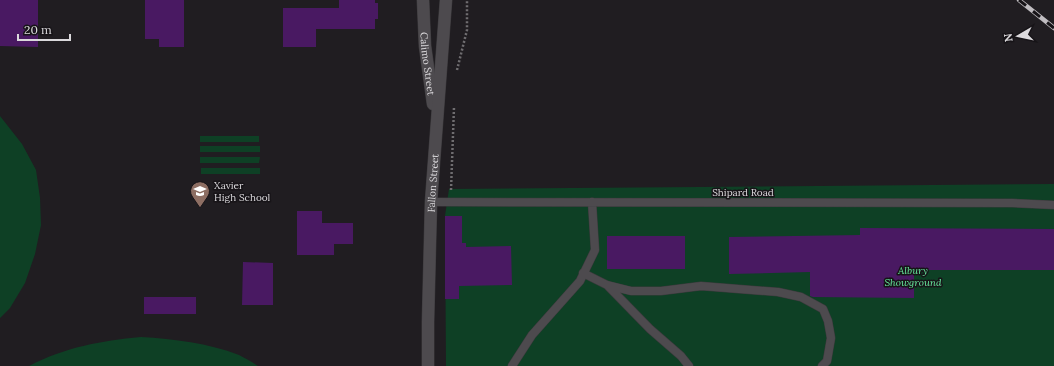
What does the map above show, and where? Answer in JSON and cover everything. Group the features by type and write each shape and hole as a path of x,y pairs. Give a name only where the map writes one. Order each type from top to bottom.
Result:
{"street":[{"name":"Calimo Street","path":"423,0 425,46 437,127"},
{"name":"Fallon Street","path":"428,366 432,202 446,0"}],"lane":[{"name":"Shipard Road","path":"432,202 1012,202 1054,205"},
{"path":"512,366 532,335 580,280 595,250 592,202"},
{"path":"583,273 607,285 631,292 661,291 701,286 778,292 801,297 823,309 828,321 831,338 827,361 822,366"},
{"path":"607,285 650,329 681,356 689,366"}],"path":[{"path":"456,76 467,30 467,0"},
{"path":"451,202 455,100"}],"green space":[{"path":"0,116 22,144 36,170 40,198 41,225 35,254 25,283 10,308 0,318"},
{"path":"200,136 259,136 259,142 200,142"},
{"path":"200,146 260,146 260,152 200,152"},
{"path":"200,157 260,157 259,163 200,163"},
{"path":"201,168 260,168 260,174 201,174"},
{"name":"Albury Showground","path":"1054,184 1054,366 446,366 445,216 449,189"},
{"path":"141,337 178,340 215,347 239,355 258,366 29,366 56,354 84,346"}],"building":[{"path":"0,0 38,0 38,47 0,46"},
{"path":"145,0 184,0 184,47 159,47 159,39 145,39"},
{"path":"339,0 375,0 375,3 378,3 378,19 375,19 375,29 316,29 316,47 283,47 283,8 339,8"},
{"path":"297,211 322,211 322,223 353,223 353,244 334,244 334,255 297,255"},
{"path":"445,216 462,216 462,243 466,243 466,247 511,246 512,285 459,286 459,299 445,299"},
{"path":"860,228 1054,229 1054,270 914,270 914,298 813,297 810,296 810,272 729,274 729,237 860,235"},
{"path":"607,236 685,236 685,269 607,269"},
{"path":"243,262 273,263 273,305 242,305"},
{"path":"144,297 196,297 196,314 144,314"}],"railway":[{"path":"1019,0 1054,28"}],"place":[{"name":"Xavier High School","path":"200,208"}]}
